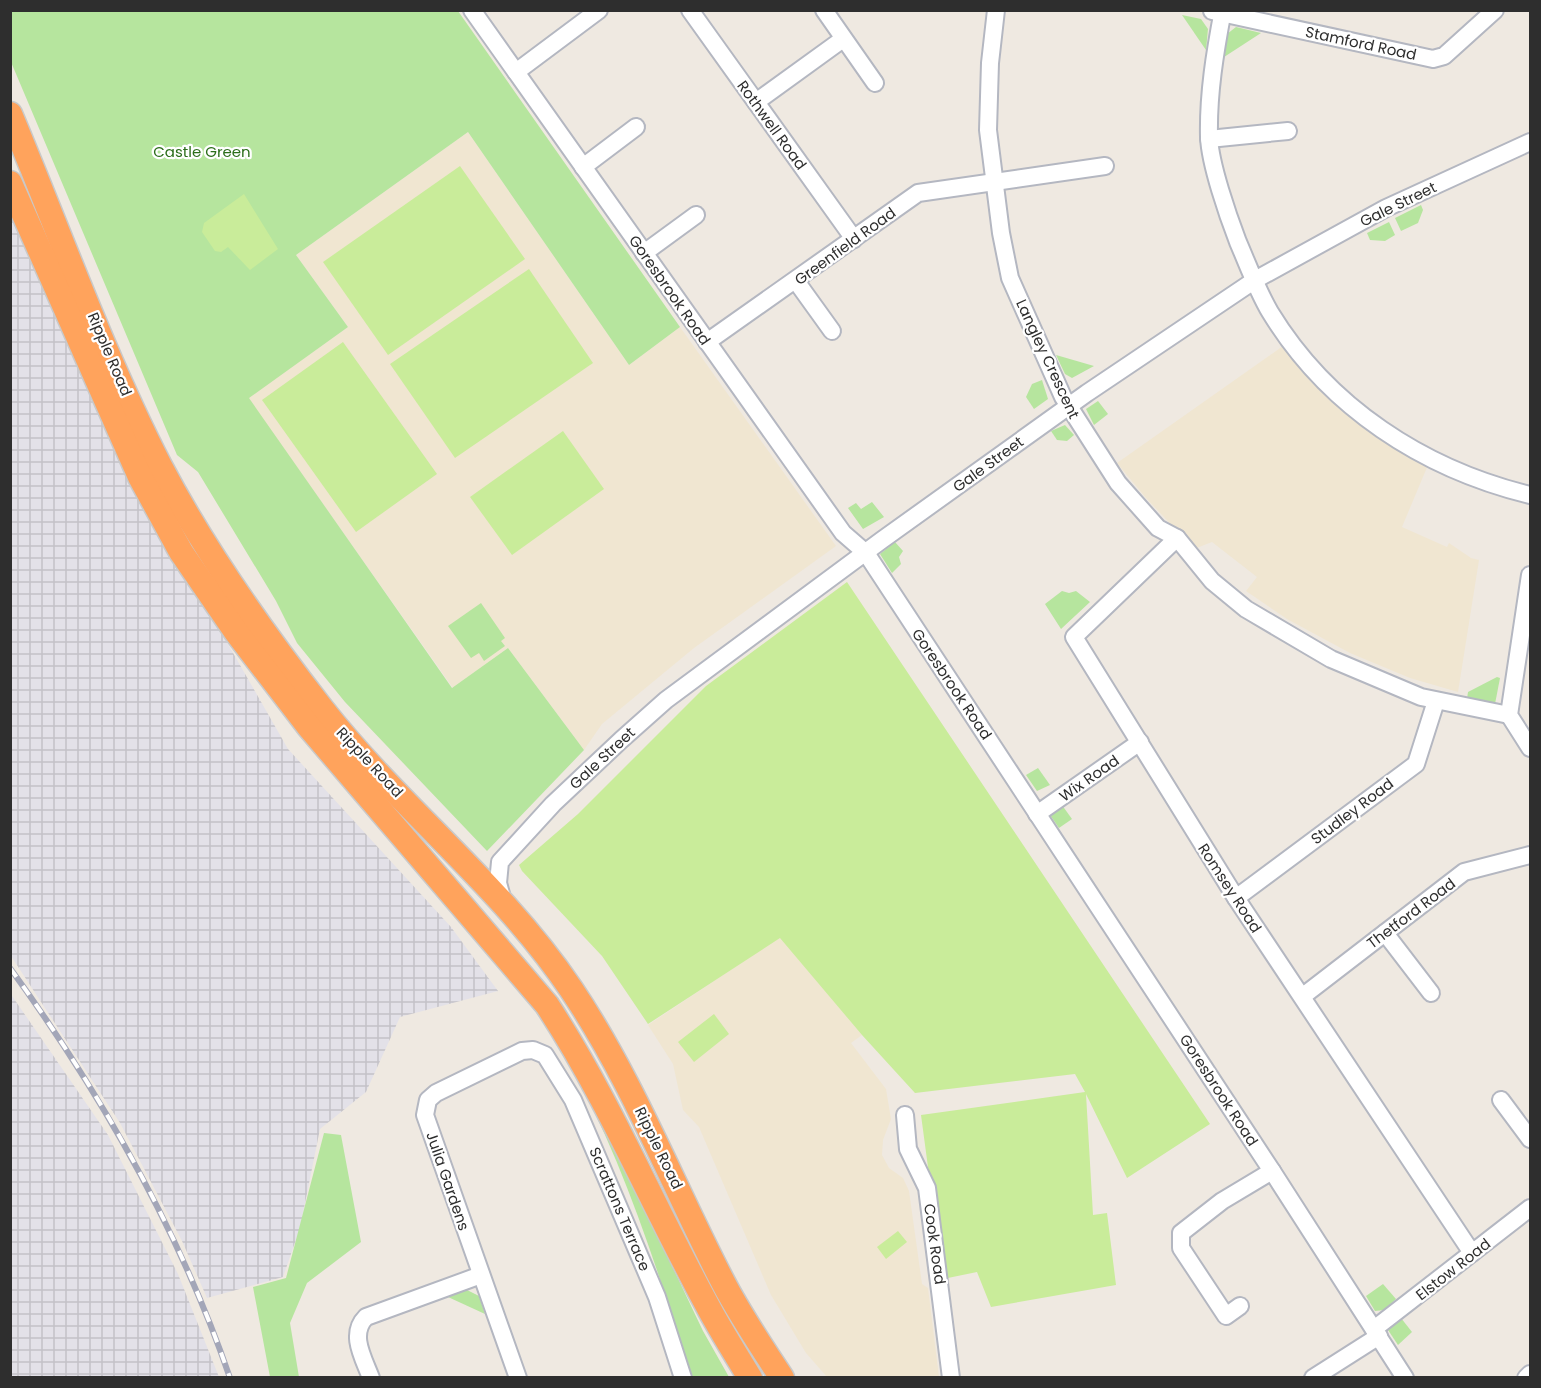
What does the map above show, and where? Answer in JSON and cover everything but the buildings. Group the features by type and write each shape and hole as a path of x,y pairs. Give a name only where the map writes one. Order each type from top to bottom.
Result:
{"highway":[{"name":"Ripple Road","path":"10,114 116,370 160,466 211,553 255,620 325,713 528,932 592,1022 634,1095 723,1282 782,1377"},
{"name":"Ripple Road","path":"10,183 140,477 182,552 236,632 309,727 547,1005 571,1042 622,1136 706,1304 750,1377"}],"street":[{"name":"Goresbrook Road","path":"472,10 843,533 866,553 1405,1377"},
{"path":"516,72 599,10"},
{"name":"Rothwell Road","path":"690,10 854,239"},
{"path":"824,10 875,83"},
{"name":"Langley Crescent","path":"996,10 988,130 1010,278 1072,415 1118,483 1158,528 1178,538 1212,581 1246,609 1331,659 1436,701 1509,715"},
{"name":"Stamford Road","path":"1219,11 1433,59 1444,56 1495,10"},
{"path":"1219,11 1209,139 1227,214 1269,311 1294,348 1329,387 1368,421 1439,464 1479,480 1530,495"},
{"path":"756,102 843,39"},
{"path":"583,167 636,127"},
{"path":"1209,139 1288,131"},
{"name":"Gale Street","path":"500,862 561,797 666,700 1069,406 1183,326 1255,280 1386,208 1530,142"},
{"name":"Greenfield Road","path":"707,342 918,193 1105,166"},
{"path":"644,254 696,215"},
{"path":"796,281 832,331"},
{"name":"Romsey Road","path":"1178,538 1074,637 1236,898 1473,1253"},
{"path":"1530,575 1509,715 1530,748"},
{"name":"Studley Road","path":"1236,898 1416,764 1436,701"},
{"name":"Wix Road","path":"1037,814 1140,742"},
{"name":"Thetford Road","path":"1303,996 1464,872 1530,855"},
{"path":"467,864 500,862 498,883 504,905"},
{"path":"1385,933 1431,993"},
{"name":"Julia Gardens","path":"518,1377 425,1108 428,1100 436,1093 522,1052 538,1051"},
{"name":"Scrattons Terrace","path":"538,1051 545,1055 560,1075 577,1110 657,1297 682,1377"},
{"path":"1501,1100 1530,1139"},
{"name":"Cook Road","path":"905,1115 908,1149 927,1188 951,1377"},
{"path":"1240,1306 1226,1316 1181,1248 1181,1233 1222,1201 1272,1171"},
{"name":"Elstow Road","path":"1313,1377 1377,1332 1530,1208"},
{"path":"370,1377 356,1337 358,1324 366,1317 481,1275"},
{"path":"1526,1377 1530,1374"}],"shaded area":[{"path":"468,132 629,365 680,327 836,546 694,648 602,724 584,750 508,648 453,688 248,398 348,327 296,255"},
{"path":"10,196 197,590 288,749 451,927 498,991 400,1017 366,1092 320,1129 300,1228 283,1277 207,1298 182,1241 120,1123 11,956"},
{"path":"1283,346 1309,377 1349,414 1406,455 1428,465 1402,527 1447,547 1449,543 1471,558 1479,560 1458,692 1410,678 1350,653 1287,619 1246,591 1257,577 1212,542 1194,549 1117,463"},
{"path":"780,937 862,1035 851,1043 886,1089 891,1119 883,1140 882,1155 889,1168 903,1178 909,1191 922,1284 928,1288 939,1377 827,1377 806,1353 771,1295 699,1127 683,1110 673,1064 648,1025"},
{"path":"10,993 108,1135 178,1274 219,1377 11,1377"}],"green space":[{"name":"Castle Green","path":"10,11 458,11 680,327 629,365 468,132 296,255 348,327 249,398 452,688 508,648 584,750 487,851 345,702 297,643 276,601 198,472 177,455 11,62"},
{"path":"1182,15 1201,19 1208,29 1206,50"},
{"path":"1236,27 1261,33 1221,59 1227,34"},
{"path":"460,166 525,259 388,355 323,262"},
{"path":"244,194 278,249 250,270 228,247 221,252 215,251 202,232 204,223"},
{"path":"1421,205 1423,210 1418,223 1401,231 1395,218"},
{"path":"1389,222 1395,235 1385,241 1370,240 1367,233"},
{"path":"529,269 593,363 455,458 390,364"},
{"path":"343,342 437,474 356,532 262,400"},
{"path":"1056,355 1094,366 1072,378 1065,374"},
{"path":"1042,380 1048,399 1034,409 1026,397 1032,384"},
{"path":"1098,401 1108,414 1094,425 1086,409"},
{"path":"1065,425 1074,435 1067,441 1057,440 1051,431"},
{"path":"563,431 604,489 512,555 470,497"},
{"path":"872,502 884,517 863,529 848,508 856,503 861,509"},
{"path":"895,542 903,551 899,557 901,564 892,573 880,554"},
{"path":"847,582 1210,1124 1127,1178 1086,1094 1093,1215 1107,1213 1116,1285 991,1307 977,1272 943,1279 921,1115 1085,1092 1075,1074 915,1093 862,1035 780,938 648,1024 602,956 522,871 519,865 578,814 706,686"},
{"path":"1062,591 1069,593 1076,591 1090,602 1061,629 1045,604"},
{"path":"481,603 505,638 501,641 505,646 484,661 479,653 471,658 448,626"},
{"path":"1497,677 1500,678 1495,704 1467,699 1468,692"},
{"path":"1038,768 1050,785 1037,791 1026,775"},
{"path":"1059,801 1072,819 1059,828 1048,812"},
{"path":"514,979 572,1060 613,1137 611,1138 703,1331 729,1377 691,1377 637,1213 604,1132 565,1055 512,980"},
{"path":"714,1014 729,1034 694,1062 678,1042"},
{"path":"324,1133 341,1135 361,1242 307,1283 290,1323 299,1377 270,1377 253,1287 286,1278"},
{"path":"898,1231 907,1242 886,1259 877,1247"},
{"path":"1383,1284 1396,1299 1384,1310 1375,1311 1366,1296"},
{"path":"467,1290 479,1296 485,1314 448,1297"},
{"path":"1401,1318 1412,1332 1398,1345 1388,1330"}],"railway":[{"path":"10,968 76,1065 107,1114 135,1165 187,1269 230,1378"}]}
